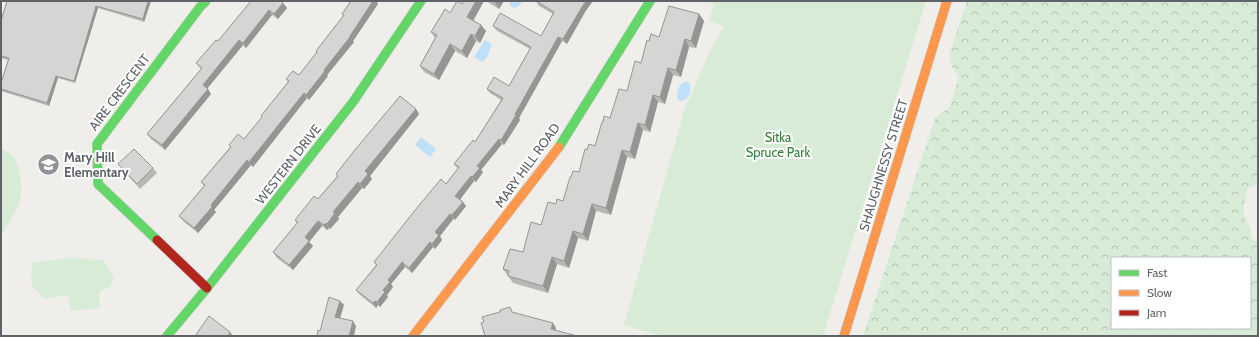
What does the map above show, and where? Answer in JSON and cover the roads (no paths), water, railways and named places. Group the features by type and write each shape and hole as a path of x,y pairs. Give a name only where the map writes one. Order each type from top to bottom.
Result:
{"street":[{"name":"AIRE CRESCENT","path":"206,1 97,144 98,184 207,288"},
{"name":"WESTERN DRIVE","path":"167,336 207,288 353,102 421,1"},
{"name":"MARY HILL ROAD","path":"413,336 556,152 650,1"},
{"name":"SHAUGHNESSY STREET","path":"844,336 947,1"}],"water":[{"path":"509,1 523,1 515,8 511,7"},
{"path":"485,40 492,44 487,57 483,62 474,57"},
{"path":"686,81 690,83 689,95 686,99 680,101 677,98 678,90 681,84"},
{"path":"421,137 436,149 430,157 415,145"}],"place":[{"name":"Mary Hill Elementary","path":"49,164"}],"park label":[{"name":"Sitka Spruce Park","path":"778,144"}]}
